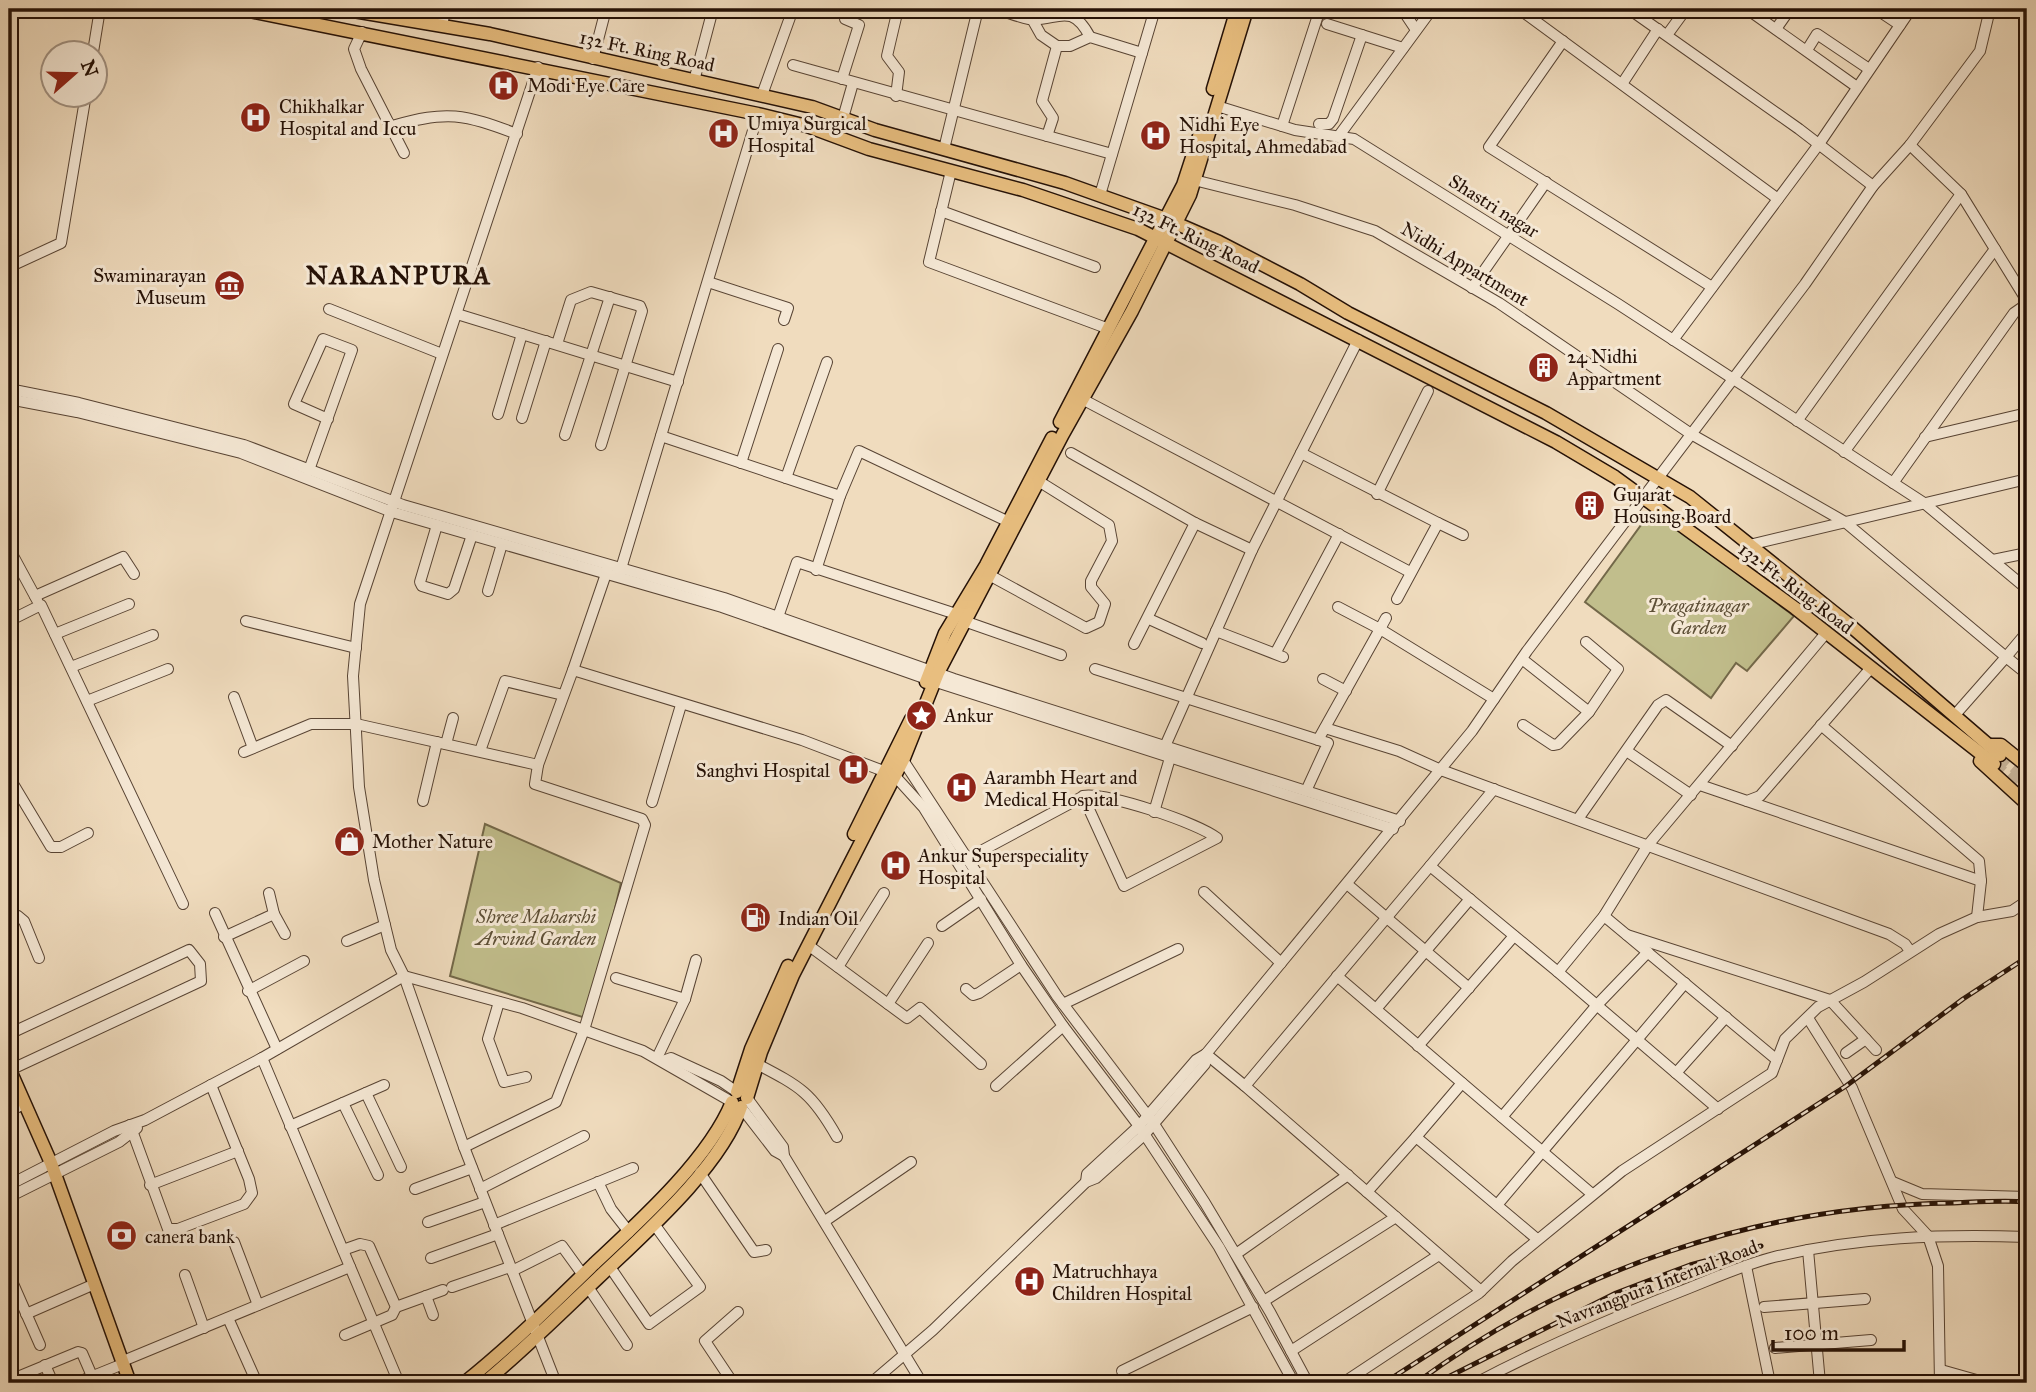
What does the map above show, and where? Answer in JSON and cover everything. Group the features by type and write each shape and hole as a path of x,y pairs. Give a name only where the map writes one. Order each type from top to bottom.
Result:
{"main road":[{"name":"132 Ft. Ring Road","path":"240,9 538,67 758,114 1060,202 1162,240 1556,442 1643,497 1870,668 1984,749"},
{"name":"132 Ft. Ring Road","path":"342,9 379,12 442,24 762,95 1100,195 1171,221 1300,284 1348,313 1546,414 1690,497 1846,622 1954,716 1984,749"},
{"path":"1171,221 1237,9"},
{"path":"960,618 991,576 1194,180 1247,9"},
{"path":"487,1382 586,1281 685,1171 739,1100 808,945 900,754 960,618 1109,329 1162,240"},
{"path":"1984,749 2001,745 2027,766"},
{"path":"1984,749 1997,760"},
{"path":"1984,749 1980,762 2027,804"},
{"path":"586,1281 610,1267 654,1224 700,1173 734,1128 751,1049 785,971 891,773"},
{"path":"9,1069 120,1363 123,1383"},
{"path":"9,1085 13,1109 49,1170 90,1286 130,1383"},
{"path":"464,1383 535,1331"}],"street":[{"path":"95,38 100,9"},
{"path":"442,24 446,9"},
{"path":"593,59 606,9"},
{"path":"694,81 713,9"},
{"path":"762,95 793,9"},
{"path":"896,96 899,72 887,56 898,9"},
{"path":"944,149 978,9"},
{"path":"996,9 1032,19 1068,10 1086,28 1090,37"},
{"path":"1100,195 1155,9"},
{"path":"1282,126 1320,9"},
{"path":"1402,9 1416,30"},
{"path":"1338,137 1432,9"},
{"path":"1519,9 1778,199"},
{"path":"1629,9 1819,144 1872,186"},
{"path":"1622,84 1662,32 1686,9"},
{"path":"1747,9 1857,87"},
{"path":"1776,29 1790,9"},
{"path":"1876,9 1900,25"},
{"path":"1673,340 1819,144 1911,9"},
{"path":"871,1383 906,1354 1086,1182 1096,1178 1150,1120 1196,1060 1206,1054 1397,825 1734,380 1872,186 1910,145 1980,51 1990,9"},
{"path":"843,118 859,24 845,19"},
{"path":"1032,19 1041,34 1057,46 1070,46 1090,37 1142,53"},
{"path":"1328,24 1403,48"},
{"path":"362,32 355,49 361,69 404,153"},
{"path":"1807,51 1817,34 1869,69"},
{"path":"1320,124 1329,124 1333,119 1362,35"},
{"path":"1563,41 1489,147 1712,287"},
{"path":"1047,136 1052,118 1042,101 1057,46"},
{"path":"793,65 952,112 1112,154"},
{"path":"538,67 360,604 353,676 359,787 374,880 391,950 404,976 464,1147 556,1383"},
{"name":"Shastri nagar","path":"1217,106 1282,126 1354,139 1673,340 1924,503 2027,589"},
{"path":"9,267 61,243 84,108"},
{"path":"620,573 758,114"},
{"path":"392,126 432,115 451,115 517,134"},
{"path":"1893,483 2014,313 2027,303 1961,194 1910,145"},
{"path":"951,171 929,262 1109,329"},
{"name":"Nidhi Appartment","path":"1194,180 1295,205 1375,231 1472,288 1595,367 1692,434 1845,522 2027,674"},
{"path":"1472,288 1546,182"},
{"path":"1797,421 1961,194"},
{"path":"941,211 1096,267"},
{"path":"1844,452 1995,249"},
{"path":"708,282 788,308 784,320"},
{"path":"557,344 571,300 591,292 640,306 642,312 601,445"},
{"path":"565,435 610,298"},
{"path":"329,309 442,354"},
{"path":"457,314 678,382"},
{"path":"498,414 522,334"},
{"path":"309,470 328,419 352,350 323,339 294,404 328,419"},
{"path":"1154,812 1165,754 1185,699 1252,550 1358,340"},
{"path":"522,418 546,341"},
{"path":"741,463 778,349"},
{"path":"786,478 827,362"},
{"path":"9,389 79,403 244,445 437,525 778,617 933,676"},
{"path":"1377,494 1428,391"},
{"path":"9,398 241,453 392,506 608,570"},
{"path":"1082,399 1410,572"},
{"path":"1925,437 2027,413"},
{"path":"661,436 840,496"},
{"path":"816,570 840,496 859,451 1009,522"},
{"path":"1070,453 1195,523 1252,550"},
{"path":"1301,453 1377,494 1463,535"},
{"path":"1749,545 2027,479"},
{"path":"991,576 1086,628 1099,622 1105,604 1091,587 1091,581 1112,541 1109,525 1040,482"},
{"path":"9,519 11,552 55,634 183,904"},
{"path":"1134,644 1149,619 1195,523"},
{"path":"1397,598 1438,523"},
{"path":"437,525 420,582 422,586 448,594 454,589 472,535"},
{"path":"1216,631 1280,654 1339,534"},
{"path":"488,591 502,544"},
{"path":"1993,561 2027,553"},
{"path":"9,621 38,601 122,557 134,574"},
{"path":"778,617 797,562 1061,655"},
{"path":"464,1147 556,1102 584,1030 645,821 534,784 538,765 608,570"},
{"path":"620,573 1165,754 1397,825"},
{"path":"55,634 129,604"},
{"path":"1338,607 1380,629 1494,699"},
{"path":"1318,740 1386,618"},
{"path":"1149,619 1202,643"},
{"path":"246,621 356,648"},
{"path":"1954,716 2027,632"},
{"path":"1558,972 1604,916 1648,845 1826,633"},
{"path":"71,667 153,635"},
{"path":"1523,725 1553,745 1558,744 1589,712 1618,669 1586,642"},
{"path":"1522,659 1589,712"},
{"path":"1747,800 1760,796 1870,668"},
{"path":"87,701 168,669"},
{"path":"1095,669 1328,743 1306,791"},
{"path":"573,670 891,773 924,808 1021,965 1141,1130 1219,1247 1294,1383"},
{"path":"1323,678 1346,691"},
{"path":"480,751 505,681 563,695"},
{"path":"234,697 249,750 311,724 356,724 538,765"},
{"path":"1578,819 1628,752 1658,705 1665,700 1731,746"},
{"path":"652,802 681,705"},
{"path":"423,801 441,743 453,718"},
{"path":"1821,725 1979,861 1981,881 1977,917"},
{"path":"1325,728 1399,751 1441,770 1889,933 1905,943 1910,951"},
{"path":"1628,752 1691,795"},
{"path":"900,754 1063,1004 1150,1120 1236,1254 1307,1383"},
{"path":"1165,754 1306,791 1397,825"},
{"path":"9,777 51,846 61,847 88,833"},
{"path":"1700,785 1981,881"},
{"path":"1245,1086 1494,789"},
{"path":"968,858 1083,796 1097,794 1154,812 1217,838 1124,886 1083,796"},
{"path":"1430,866 1718,1109"},
{"path":"1347,884 1469,988"},
{"path":"1204,892 1281,963"},
{"path":"269,893 274,914 285,934"},
{"path":"838,967 884,893"},
{"path":"942,926 981,899"},
{"path":"1376,1009 1470,899"},
{"path":"1343,1383 1481,1291 1537,1239 1592,1194 1671,1137 1772,1073 1785,1039 1818,1007 1864,982 1910,951 1977,917 2012,911 2027,901"},
{"path":"215,913 277,1049"},
{"path":"224,937 274,914"},
{"path":"9,918 18,916 24,921 38,958"},
{"path":"1604,916 1777,1060"},
{"path":"347,941 385,925"},
{"path":"1627,935 1830,1000 1876,1050"},
{"path":"1418,1046 1514,936"},
{"path":"888,1004 928,943"},
{"path":"808,945 907,1017 920,1008 981,1064"},
{"path":"1063,1004 1178,949"},
{"path":"9,1034 189,950 200,964 201,981 9,1069"},
{"path":"1502,1117 1597,1005 1648,952"},
{"path":"660,1060 685,999 696,960"},
{"path":"248,990 304,961"},
{"path":"965,989 973,995 979,993 1021,965"},
{"path":"9,1185 49,1170 131,1128 262,1058 404,976 499,1002 584,1030 660,1060 667,1067 739,1100 775,1151 784,1156 922,1383"},
{"path":"1337,976 1592,1194"},
{"path":"616,978 685,999"},
{"path":"1497,1205 1685,983"},
{"path":"499,1002 488,1039 489,1045 504,1082 526,1077"},
{"path":"1676,1073 1726,1017"},
{"path":"1808,1018 1852,1088 1903,1209 1928,1236 1938,1266 1940,1383"},
{"path":"996,1086 1063,1026"},
{"path":"1846,1053 1866,1040"},
{"path":"1206,1054 1481,1291"},
{"path":"262,1058 399,1383"},
{"path":"757,1064 804,1089 819,1107 837,1137"},
{"path":"1367,1192 1462,1083"},
{"path":"131,1128 168,1229 178,1228 244,1204 252,1193 211,1085"},
{"path":"290,1126 384,1085"},
{"path":"366,1093 401,1167"},
{"path":"343,1103 378,1175"},
{"path":"480,1189 583,1136"},
{"path":"1416,1137 1537,1239"},
{"path":"150,1185 238,1151"},
{"path":"825,1222 911,1162"},
{"path":"415,1189 472,1168"},
{"path":"431,1258 633,1168"},
{"path":"9,1197 49,1170"},
{"path":"700,1173 754,1252 766,1250"},
{"path":"1236,1254 1348,1175"},
{"path":"598,1182 611,1209 629,1232"},
{"path":"1893,1182 1922,1194 2027,1197"},
{"path":"428,1222 485,1202"},
{"path":"1264,1301 1396,1217"},
{"path":"610,1267 649,1324 700,1287 654,1224"},
{"name":"Navrangpura Internal Road","path":"1476,1383 1538,1351 1616,1316 1746,1266 1808,1250 1854,1242 1928,1236 2027,1237"},
{"path":"234,1242 258,1305"},
{"path":"343,1250 360,1244 369,1246 396,1307"},
{"path":"345,1335 392,1314 396,1307 511,1269 562,1246 626,1345"},
{"path":"1808,1250 1820,1383"},
{"path":"1291,1351 1439,1255"},
{"path":"1746,1266 1770,1383"},
{"path":"76,1383 350,1267"},
{"path":"185,1275 204,1328"},
{"path":"10,1279 40,1345"},
{"path":"26,1314 90,1286"},
{"path":"426,1296 433,1315"},
{"path":"1764,1307 1812,1301 1865,1299"},
{"path":"1122,1371 1253,1307"},
{"path":"733,1383 705,1341 738,1312"},
{"path":"228,1318 257,1383"},
{"path":"1775,1349 1871,1340"},
{"path":"12,1383 15,1378 80,1352 92,1376"},
{"path":"45,1365 53,1383"},
{"path":"1941,1370 1987,1383"},
{"path":"1848,1383 1870,1382"}],"green space":[{"name":"Pragatinagar Garden","path":"1652,510 1794,616 1747,671 1736,663 1711,698 1585,602"},
{"name":"Shree Maharshi Arvind Garden","path":"485,824 621,883 589,1019 450,976"}],"tunnel":[{"path":"2000,755 2027,778"},
{"path":"1994,764 2027,793"}],"railway":[{"path":"1384,1383 1846,1086 1963,999 2027,957"},
{"path":"1416,1383 1476,1342 1539,1307 1604,1276 1671,1251 1739,1231 1809,1216 1881,1207 1990,1201 2027,1202"},
{"path":"1436,1383 1616,1293 1690,1265 1761,1246"}],"place":[{"name":"Modi Eye Care","path":"504,85"},
{"name":"Chikhalkar Hospital and Iccu","path":"256,117"},
{"name":"Umiya Surgical Hospital","path":"724,134"},
{"name":"Nidhi Eye Hospital, Ahmedabad","path":"1156,135"},
{"name":"Swaminarayan Museum","path":"229,286"},
{"name":"24 Nidhi Appartment","path":"1544,367"},
{"name":"Gujarat Housing Board","path":"1590,505"},
{"name":"Ankur","path":"921,715"},
{"name":"Sanghvi Hospital","path":"853,770"},
{"name":"Aarambh Heart and Medical Hospital","path":"961,788"},
{"name":"Mother Nature","path":"349,841"},
{"name":"Ankur Superspeciality Hospital","path":"895,866"},
{"name":"Indian Oil","path":"755,918"},
{"name":"canera bank","path":"122,1236"},
{"name":"Matruchhaya Children Hospital","path":"1029,1282"}],"district":[{"name":"NARANPURA","path":"399,275"}]}
